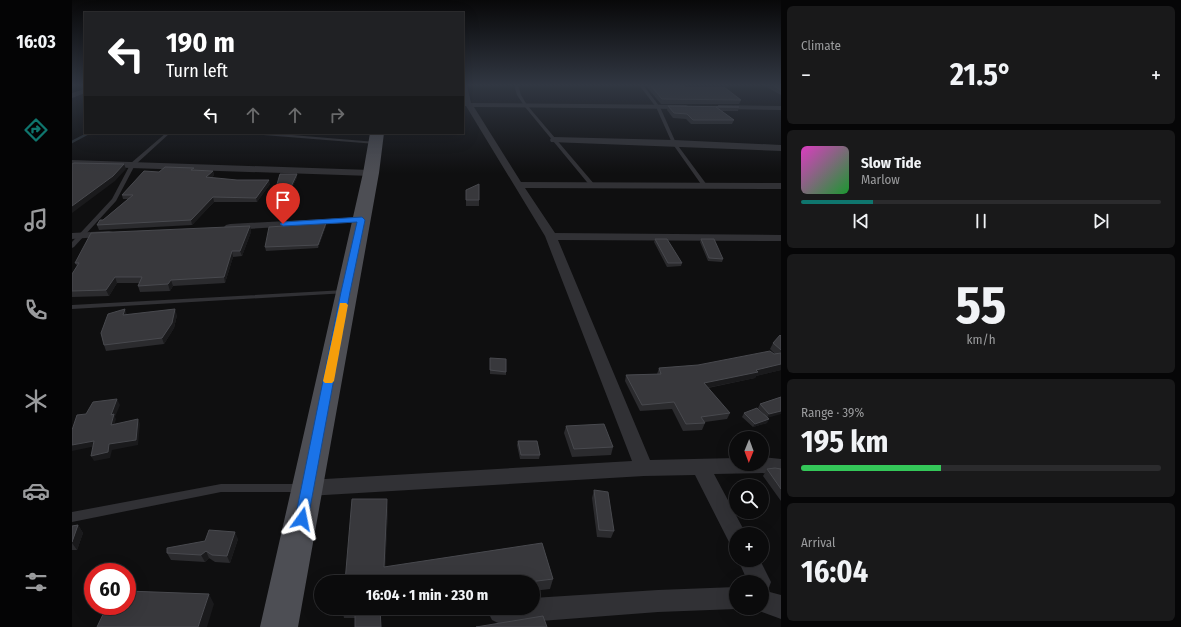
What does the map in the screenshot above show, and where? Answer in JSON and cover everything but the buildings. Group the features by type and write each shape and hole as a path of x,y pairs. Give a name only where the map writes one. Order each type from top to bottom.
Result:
{"main road":[{"path":"279,627 346,292 362,220 376,138"}],"street":[{"path":"472,114 551,236 644,468"},
{"path":"554,140 674,143 781,148"},
{"path":"72,163 371,173"},
{"path":"518,185 781,186"},
{"path":"221,228 362,220"},
{"path":"76,236 119,234"},
{"path":"551,236 781,238"},
{"path":"308,488 644,468 771,465 781,467"},
{"path":"701,467 732,527"},
{"path":"540,609 658,601 729,598"}],"lane":[{"path":"533,114 593,186"},
{"path":"661,114 674,143 705,186"},
{"path":"72,246 76,236 114,200 133,164 167,134"},
{"path":"277,134 376,138"},
{"path":"72,307 346,292"},
{"path":"72,517 220,488 308,488"}],"waterway":[{"path":"72,142 87,134"}],"slow traffic":[{"path":"329,381 343,305"}],"route":[{"path":"283,224 362,220 346,292 302,519"}]}
